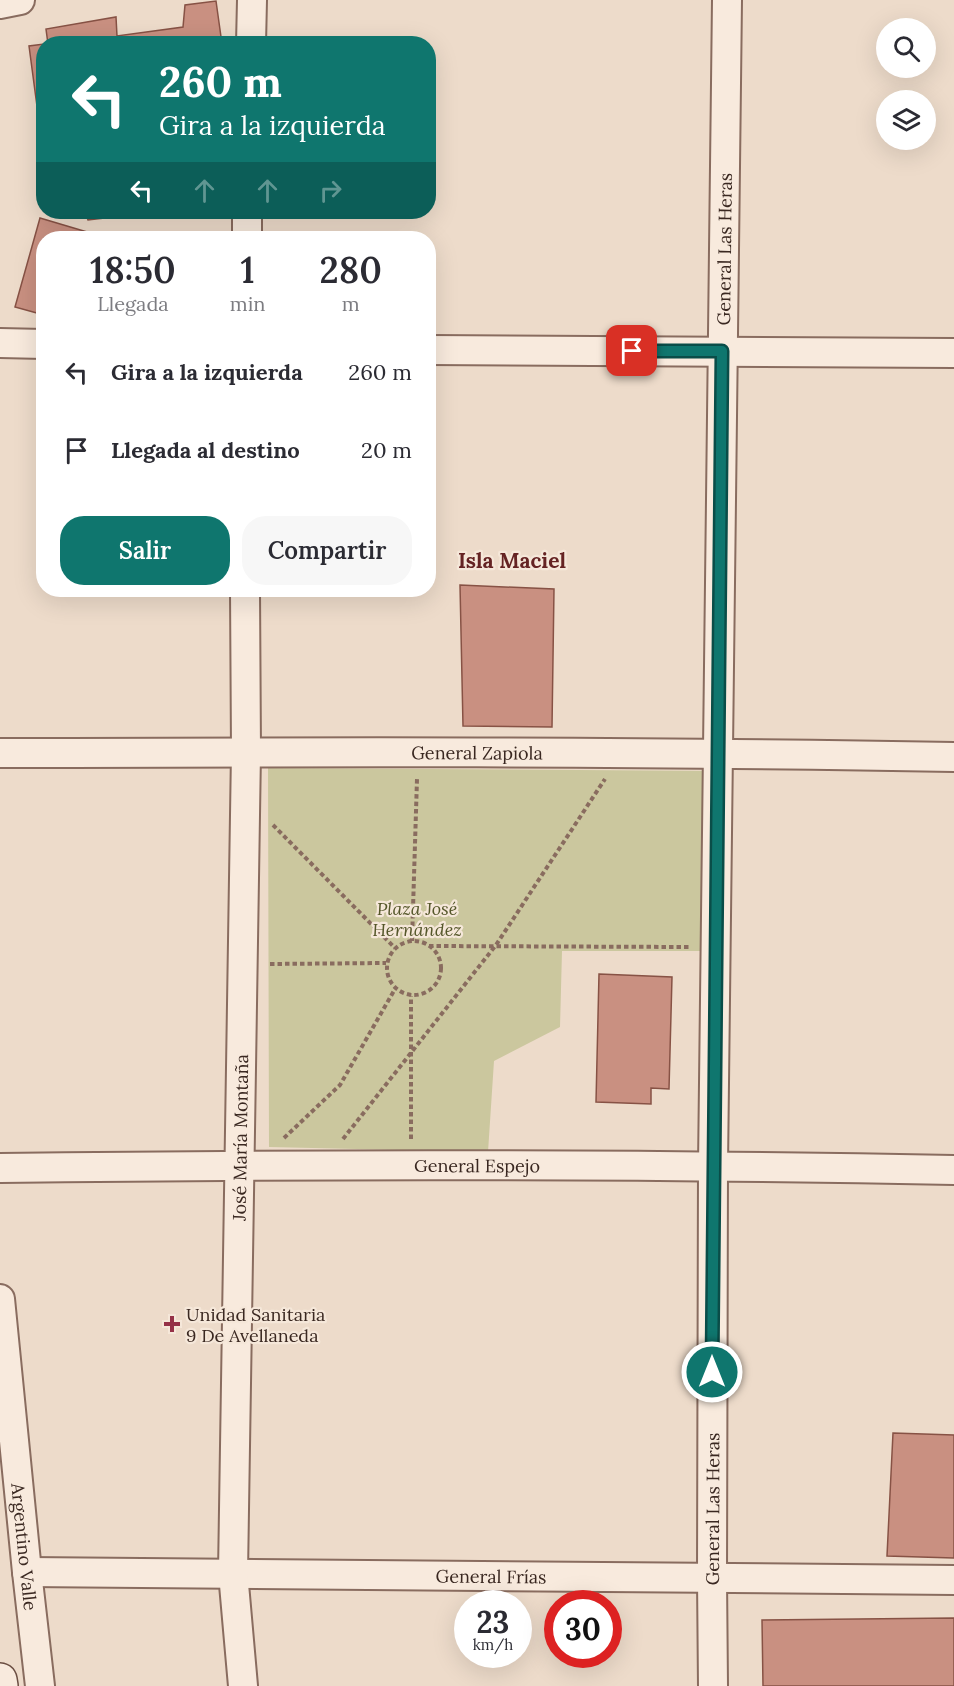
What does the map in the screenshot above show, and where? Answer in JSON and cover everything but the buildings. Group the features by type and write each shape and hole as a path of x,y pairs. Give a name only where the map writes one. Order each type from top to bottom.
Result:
{"main road":[{"path":"0,1680 0,1686"}],"street":[{"path":"0,4 20,0"},
{"path":"251,36 252,0"},
{"name":"General Las Heras","path":"713,1686 713,1166 727,0"},
{"path":"0,343 36,344"},
{"path":"436,350 954,353"},
{"name":"José María Montaña","path":"243,1686 233,1574 252,1165 243,964 246,752 245,597"},
{"name":"General Zapiola","path":"0,753 622,754 717,752 954,757"},
{"name":"General Espejo","path":"0,1168 322,1165 713,1166 954,1170"},
{"name":"Argentino Valle","path":"0,1299 40,1686"},
{"name":"General Frías","path":"27,1572 954,1580"}],"path":[{"path":"412,940 418,753"},
{"path":"322,1165 496,945 622,754"},
{"path":"245,796 395,948"},
{"path":"412,940 429,946 440,960 440,977 429,991 411,996 395,989 389,982 386,963 395,948 412,940"},
{"path":"429,946 716,947"},
{"path":"243,964 386,963"},
{"path":"252,1165 279,1144 340,1085 395,989"},
{"path":"411,996 411,1166"}],"green space":[{"name":"Plaza José Hernández","path":"268,768 720,771 710,951 562,951 560,1027 494,1061 488,1152 269,1147"}],"place":[{"name":"Unidad Sanitaria 9 De Avellaneda","path":"172,1324"}],"district":[{"name":"Isla Maciel","path":"512,560"}],"route":[{"path":"632,351 722,351 712,1372"}]}
